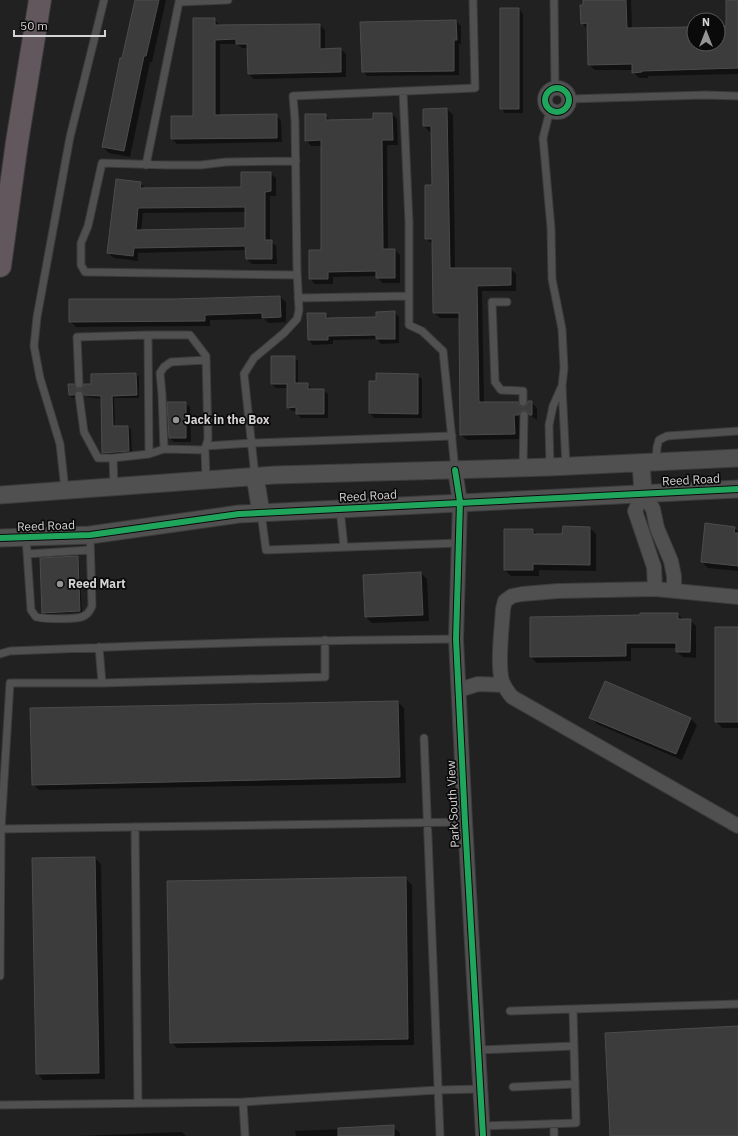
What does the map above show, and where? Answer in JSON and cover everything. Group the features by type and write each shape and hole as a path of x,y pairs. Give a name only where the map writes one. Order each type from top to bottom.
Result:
{"highway":[{"path":"0,266 17,142 40,0"}],"street":[{"path":"555,89 565,92 568,99 567,107 560,112 552,111 546,106 545,99 548,92 555,89"},
{"name":"Reed Road","path":"0,495 255,476 523,468 738,458"},
{"path":"649,463 644,493 635,511 654,567 655,589"},
{"name":"Park South View","path":"455,470 460,502 456,639 483,1131"},
{"path":"255,476 261,513"},
{"name":"Reed Road","path":"0,538 26,537 90,543 239,514 738,489"},
{"path":"644,493 653,508 657,528 671,560 674,576 674,590"},
{"path":"738,596 655,589 558,590 512,596 505,601 502,609 500,669 506,690 512,697 738,826"},
{"path":"459,690 478,684 504,685"}],"lane":[{"path":"65,490 60,444 40,378 34,346 37,317 70,137 104,0"},
{"path":"146,165 179,2 228,0"},
{"path":"255,476 244,374 254,358 284,333 297,319 299,310 293,96 475,88 473,0"},
{"path":"554,0 555,89"},
{"path":"403,91 408,222 409,325 422,331 443,351 455,470"},
{"path":"568,99 705,95 738,96"},
{"path":"552,111 548,118 543,138 551,228 552,279 562,329 564,368 558,466"},
{"path":"296,161 226,162 201,165 102,163 88,226 81,243 81,265 85,272 297,275"},
{"path":"298,298 409,296"},
{"path":"507,302 492,302 496,382 501,390 523,391 523,402"},
{"path":"148,335 150,454"},
{"path":"79,384 77,338 190,335 206,356 208,439 206,448 206,480"},
{"path":"164,450 160,373 164,367 171,362 206,360"},
{"path":"558,466 549,425 553,406 562,386"},
{"path":"79,395 84,432 98,458 150,454 164,450 206,448 252,443 452,436"},
{"path":"523,468 524,415"},
{"path":"649,463 657,448 659,440 667,436 738,431"},
{"path":"113,458 114,487"},
{"path":"340,509 344,547"},
{"path":"261,513 266,550 459,543"},
{"path":"26,537 27,554 31,610 36,617 43,619 82,618 88,614 92,606 90,543 27,554"},
{"path":"0,654 10,651 99,647 326,640 456,639"},
{"path":"0,976 1,829 10,683 102,683 326,677 326,640"},
{"path":"99,647 102,683"},
{"path":"424,738 440,1136"},
{"path":"1,829 428,824 465,822"},
{"path":"135,827 138,1103"},
{"path":"510,1011 738,1004"},
{"path":"483,1131 576,1123 573,1009"},
{"path":"478,1050 574,1046"},
{"path":"512,1087 575,1084"},
{"path":"0,1105 244,1102 438,1090 481,1089"},
{"path":"244,1102 245,1136"},
{"path":"554,1124 554,1136"}],"building":[{"path":"135,0 159,0 146,56 144,56 124,151 102,147 120,58 122,58"},
{"path":"583,0 626,0 627,28 686,27 686,52 726,52 726,0 738,0 738,68 642,71 632,73 632,64 588,65 587,23 581,24 580,5 583,5"},
{"path":"500,8 519,8 519,109 500,109"},
{"path":"193,18 215,18 215,25 320,24 320,49 341,48 341,72 248,74 247,44 236,44 236,39 215,40 215,115 277,114 277,138 171,139 171,116 193,116"},
{"path":"456,20 457,40 454,40 454,71 362,72 360,22"},
{"path":"447,108 450,268 511,268 511,285 477,286 479,402 518,402 520,406 523,407 527,405 528,401 532,401 532,415 529,415 527,411 524,410 520,412 519,415 514,415 515,434 460,435 459,313 433,313 432,239 425,239 425,185 432,185 431,126 423,126 423,109"},
{"path":"373,113 392,113 393,140 382,140 383,249 395,249 395,278 376,278 376,271 328,272 328,279 309,279 309,250 321,250 321,140 305,141 305,114 326,114 326,120 373,119"},
{"path":"241,172 271,172 271,191 265,192 265,240 272,240 272,259 246,259 245,246 134,248 133,256 107,253 116,179 141,182 140,188 241,187","holes":["245,207 245,228 136,230 138,208"]},
{"path":"280,296 281,317 262,318 262,313 205,315 205,321 69,322 69,299 174,299"},
{"path":"395,311 395,339 376,339 376,335 328,336 328,340 308,340 307,313 326,313 326,318 376,317 376,312"},
{"path":"271,356 295,356 295,383 308,383 308,389 324,389 324,414 296,414 296,407 287,408 287,384 271,384"},
{"path":"136,373 137,395 112,396 113,426 128,426 129,451 102,453 101,396 84,395 83,392 79,390 76,391 74,395 69,395 68,384 74,384 76,388 80,389 84,384 91,384 91,374"},
{"path":"376,373 418,374 418,414 369,413 369,381 376,381"},
{"name":"Jack in the Box","path":"167,402 186,402 186,438 169,438"},
{"path":"705,523 735,527 734,533 738,533 738,566 701,562"},
{"path":"563,526 590,527 590,565 533,564 533,570 504,570 504,529 533,529 533,534 562,534"},
{"path":"78,556 80,611 42,613 40,558"},
{"path":"421,572 423,615 365,617 363,575"},
{"path":"640,613 678,613 678,619 691,619 690,652 676,652 676,643 626,643 626,656 530,657 530,617 640,615"},
{"path":"715,627 738,627 738,722 715,722"},
{"path":"605,681 691,718 676,754 589,718"},
{"path":"398,701 400,777 32,785 30,708"},
{"path":"95,857 99,1073 36,1074 32,858"},
{"path":"406,877 408,1039 170,1043 167,881"},
{"path":"738,1026 738,1136 610,1136 605,1033"},
{"path":"394,1125 394,1136 338,1136 338,1128"}],"cycle path":[{"path":"557,88 565,92 569,100 565,108 557,112 549,108 545,100 549,92 557,88"},
{"path":"455,470 460,502 456,639 483,1136"},
{"path":"0,538 90,535 239,514 738,489"}],"place":[{"name":"Jack in the Box","path":"176,420"},
{"name":"Reed Mart","path":"60,584"}]}
